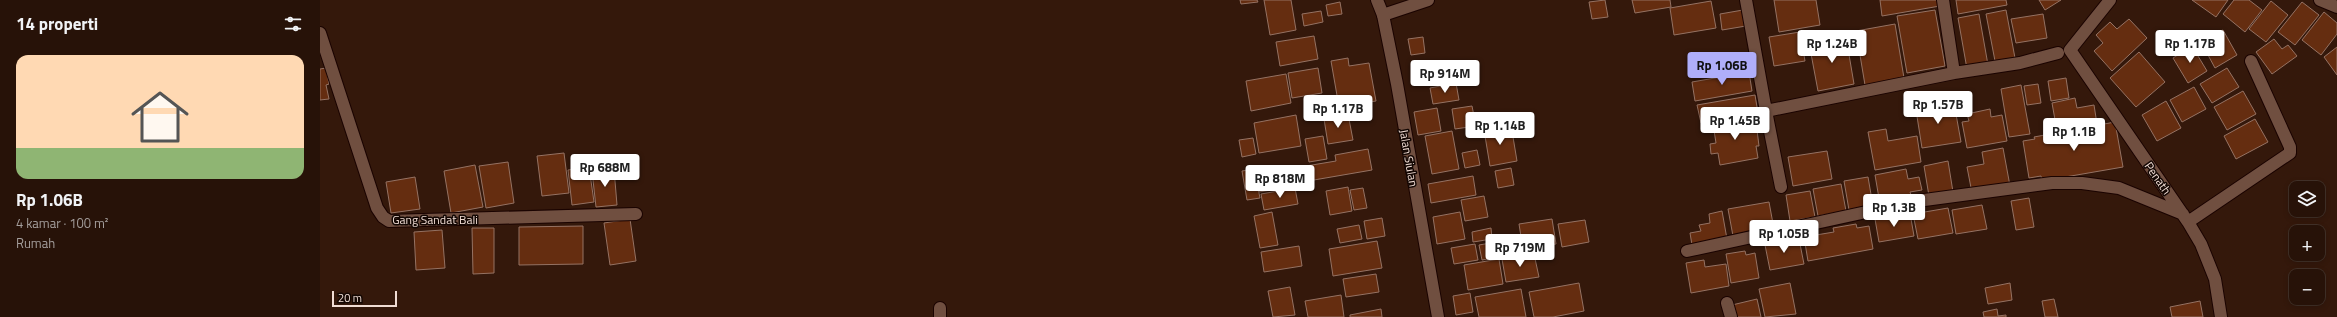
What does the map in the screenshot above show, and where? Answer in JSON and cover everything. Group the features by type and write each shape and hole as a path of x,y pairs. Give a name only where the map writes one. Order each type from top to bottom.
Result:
{"street":[{"name":"Jalan Siulan","path":"1377,0 1383,15 1438,317"},
{"path":"1383,15 1428,0"},
{"path":"1746,0 1781,187"},
{"path":"1943,0 1954,73"},
{"path":"1766,111 1954,73 2020,63 2064,52 2110,0"},
{"path":"2320,0 2337,6"},
{"name":"Gang Sandat Bali","path":"320,37 377,208 383,217 389,221 636,214"},
{"name":"Penath","path":"2064,52 2185,218 2200,244 2215,279 2222,317"},
{"path":"1687,251 1918,201 2052,183 2096,184 2119,188 2185,218 2290,153 2290,147 2251,61"},
{"path":"1727,303 1731,317"}],"building":[{"path":"1240,0 1257,0 1258,2 1241,4"},
{"path":"1264,0 1291,0 1296,30 1270,35"},
{"path":"1605,0 1608,17 1592,19 1589,2"},
{"path":"1632,0 1670,0 1671,7 1635,13"},
{"path":"1774,0 1816,0 1820,25 1779,32"},
{"path":"1880,0 1939,0 1940,6 1882,16"},
{"path":"1956,0 2006,0 2007,5 1958,14"},
{"path":"2039,0 2061,0 2045,10"},
{"path":"2192,0 2228,0 2216,17"},
{"path":"2234,0 2249,0 2262,10 2245,32 2223,14"},
{"path":"1711,1 1716,28 1674,35 1670,8"},
{"path":"2271,1 2288,15 2266,42 2249,29"},
{"path":"1340,2 1342,14 1328,16 1326,5"},
{"path":"2302,2 2319,15 2295,45 2278,32"},
{"path":"1743,10 1746,26 1722,30 1720,14"},
{"path":"1935,10 1945,66 1907,73 1897,16"},
{"path":"2006,10 2015,58 1995,61 1986,14"},
{"path":"1321,11 1323,22 1304,26 1302,14"},
{"path":"2324,12 2337,23 2337,34 2321,55 2302,40"},
{"path":"1979,14 1988,65 1967,69 1958,18"},
{"path":"2043,14 2047,38 2016,43 2011,19"},
{"path":"2129,19 2147,38 2112,71 2094,51 2103,43 2096,35 2110,22 2117,29"},
{"path":"1895,24 1904,78 1865,85 1856,31"},
{"path":"2223,30 2237,55 2215,68 2201,42"},
{"path":"1800,32 1805,61 1774,66 1769,37"},
{"path":"1314,36 1318,59 1280,66 1276,42"},
{"path":"1423,37 1425,53 1411,55 1408,39"},
{"path":"1846,37 1854,84 1818,91 1809,43"},
{"path":"2274,39 2282,49 2288,45 2297,56 2272,74 2256,52"},
{"path":"2192,46 2207,71 2188,83 2173,58"},
{"path":"2337,47 2337,75 2324,57"},
{"path":"2139,52 2165,82 2136,107 2110,78"},
{"path":"1743,57 1745,71 1724,74 1722,61"},
{"path":"1348,58 1349,66 1369,63 1376,101 1339,107 1331,61"},
{"path":"326,68 329,84 326,85 329,99 320,100 320,69"},
{"path":"1318,68 1322,93 1292,98 1288,73"},
{"path":"2227,68 2239,87 2212,103 2200,84"},
{"path":"1749,72 1752,91 1695,101 1692,82"},
{"path":"1286,74 1291,103 1251,111 1246,81"},
{"path":"2066,78 2069,98 2051,101 2048,81"},
{"path":"1456,83 1459,100 1433,104 1430,88"},
{"path":"2038,84 2041,103 2027,105 2024,86"},
{"path":"2021,85 2030,134 2009,137 2001,89"},
{"path":"2194,87 2206,109 2182,122 2170,100"},
{"path":"2243,91 2256,114 2227,130 2214,107"},
{"path":"1755,95 1758,113 1701,123 1697,105"},
{"path":"1967,95 1969,110 1959,112 1957,97"},
{"path":"2075,98 2077,108 2094,105 2097,124 2057,131 2052,103"},
{"path":"1940,100 1941,106 1954,103 1961,142 1922,148 1916,110 1928,108 1927,103"},
{"path":"2166,101 2181,128 2157,141 2142,115"},
{"path":"1472,106 1476,126 1455,129 1452,109"},
{"path":"1437,108 1441,131 1418,135 1414,112"},
{"path":"1990,109 1991,117 2002,115 2007,141 1967,148 1962,122 1969,121 1967,114"},
{"path":"1348,114 1353,140 1328,144 1324,119"},
{"path":"1296,115 1301,146 1259,153 1254,123"},
{"path":"1751,118 1753,131 1757,130 1759,146 1756,146 1758,158 1720,165 1718,153 1711,154 1710,144 1716,143 1713,124"},
{"path":"2255,119 2268,142 2236,159 2224,136"},
{"path":"2115,122 2123,167 2042,181 2041,176 2029,178 2023,141 2035,139 2034,137"},
{"path":"1511,125 1517,161 1490,166 1484,130"},
{"path":"1886,129 1888,141 1917,136 1921,162 1875,170 1868,132"},
{"path":"1452,131 1459,169 1432,174 1425,136"},
{"path":"1323,136 1327,159 1309,162 1305,139"},
{"path":"1253,138 1256,154 1242,157 1239,140"},
{"path":"2003,148 2010,186 1972,193 1967,167 1984,164 1982,152"},
{"path":"1368,149 1372,170 1308,181 1306,166 1336,161 1335,155"},
{"path":"1477,150 1480,165 1465,168 1462,153"},
{"path":"1827,151 1832,179 1793,186 1788,157"},
{"path":"564,153 569,193 542,196 537,156"},
{"path":"1948,161 1953,192 1929,196 1924,166"},
{"path":"508,162 514,203 486,208 479,166"},
{"path":"475,165 483,207 451,213 444,171"},
{"path":"589,167 594,202 572,205 568,170"},
{"path":"1286,168 1289,187 1259,192 1256,173"},
{"path":"1511,168 1514,185 1498,188 1495,171"},
{"path":"614,169 617,205 596,207 592,171"},
{"path":"1254,169 1260,198 1247,200 1242,171"},
{"path":"1906,169 1908,179 1919,177 1922,190 1910,192 1912,198 1880,204 1875,175"},
{"path":"1473,176 1476,195 1431,203 1428,184"},
{"path":"415,177 420,209 391,213 386,182"},
{"path":"1868,177 1873,206 1849,210 1844,181"},
{"path":"1841,184 1846,211 1818,216 1813,189"},
{"path":"1348,187 1352,211 1330,215 1326,191"},
{"path":"1295,188 1298,204 1264,210 1261,194"},
{"path":"1363,188 1367,208 1354,210 1350,190"},
{"path":"1810,191 1815,217 1790,221 1786,195"},
{"path":"1484,196 1488,217 1465,221 1461,200"},
{"path":"2029,198 2034,227 2016,230 2011,201"},
{"path":"1769,202 1774,229 1733,236 1728,209"},
{"path":"1982,205 1987,229 1956,234 1952,210"},
{"path":"1948,208 1953,233 1918,239 1913,214"},
{"path":"1722,211 1727,239 1692,245 1690,233 1701,231 1699,225 1710,223 1709,214"},
{"path":"1272,212 1278,245 1260,248 1254,216"},
{"path":"1460,212 1465,239 1437,244 1433,217"},
{"path":"1910,213 1914,236 1879,242 1875,219"},
{"path":"1382,218 1385,236 1367,239 1364,221"},
{"path":"630,219 636,261 610,265 604,223"},
{"path":"1552,219 1556,244 1523,249 1519,224"},
{"path":"1585,220 1589,242 1562,247 1558,224"},
{"path":"1856,224 1857,228 1869,226 1873,249 1808,261 1804,237 1834,232 1833,228"},
{"path":"1359,225 1362,239 1340,243 1337,229"},
{"path":"583,226 583,264 519,265 519,227"},
{"path":"472,228 494,228 494,273 473,274"},
{"path":"1491,228 1492,239 1473,242 1472,232"},
{"path":"442,230 445,268 416,270 414,232"},
{"path":"1799,239 1804,264 1770,270 1765,245"},
{"path":"1508,240 1510,255 1482,260 1479,245"},
{"path":"1377,241 1382,268 1333,276 1329,249"},
{"path":"1475,244 1478,260 1454,264 1451,248"},
{"path":"1299,246 1302,266 1264,272 1261,252"},
{"path":"1745,251 1746,255 1755,253 1759,278 1731,283 1726,254"},
{"path":"1534,254 1539,277 1506,282 1502,259"},
{"path":"1499,259 1503,284 1468,290 1464,265"},
{"path":"1704,260 1705,267 1726,264 1729,286 1691,293 1686,263"},
{"path":"1376,274 1379,292 1346,297 1343,279"},
{"path":"1579,283 1584,311 1553,317 1534,317 1529,292"},
{"path":"1790,283 1796,314 1765,317 1759,289"},
{"path":"2010,283 2012,300 1988,304 1985,288"},
{"path":"1290,287 1295,315 1273,317 1268,291"},
{"path":"1521,289 1526,317 1479,317 1475,297"},
{"path":"1470,293 1473,312 1456,315 1453,296"},
{"path":"1341,295 1344,317 1308,317 1305,301"},
{"path":"1757,299 1761,317 1735,317 1732,305"},
{"path":"2054,299 2058,317 2045,317 2042,301"},
{"path":"2200,301 2203,317 2172,317 2170,307"},
{"path":"1381,309 1382,317 1350,317 1350,315"},
{"path":"1997,309 1998,316 2006,315 2006,317 1984,317 1983,312"}]}
